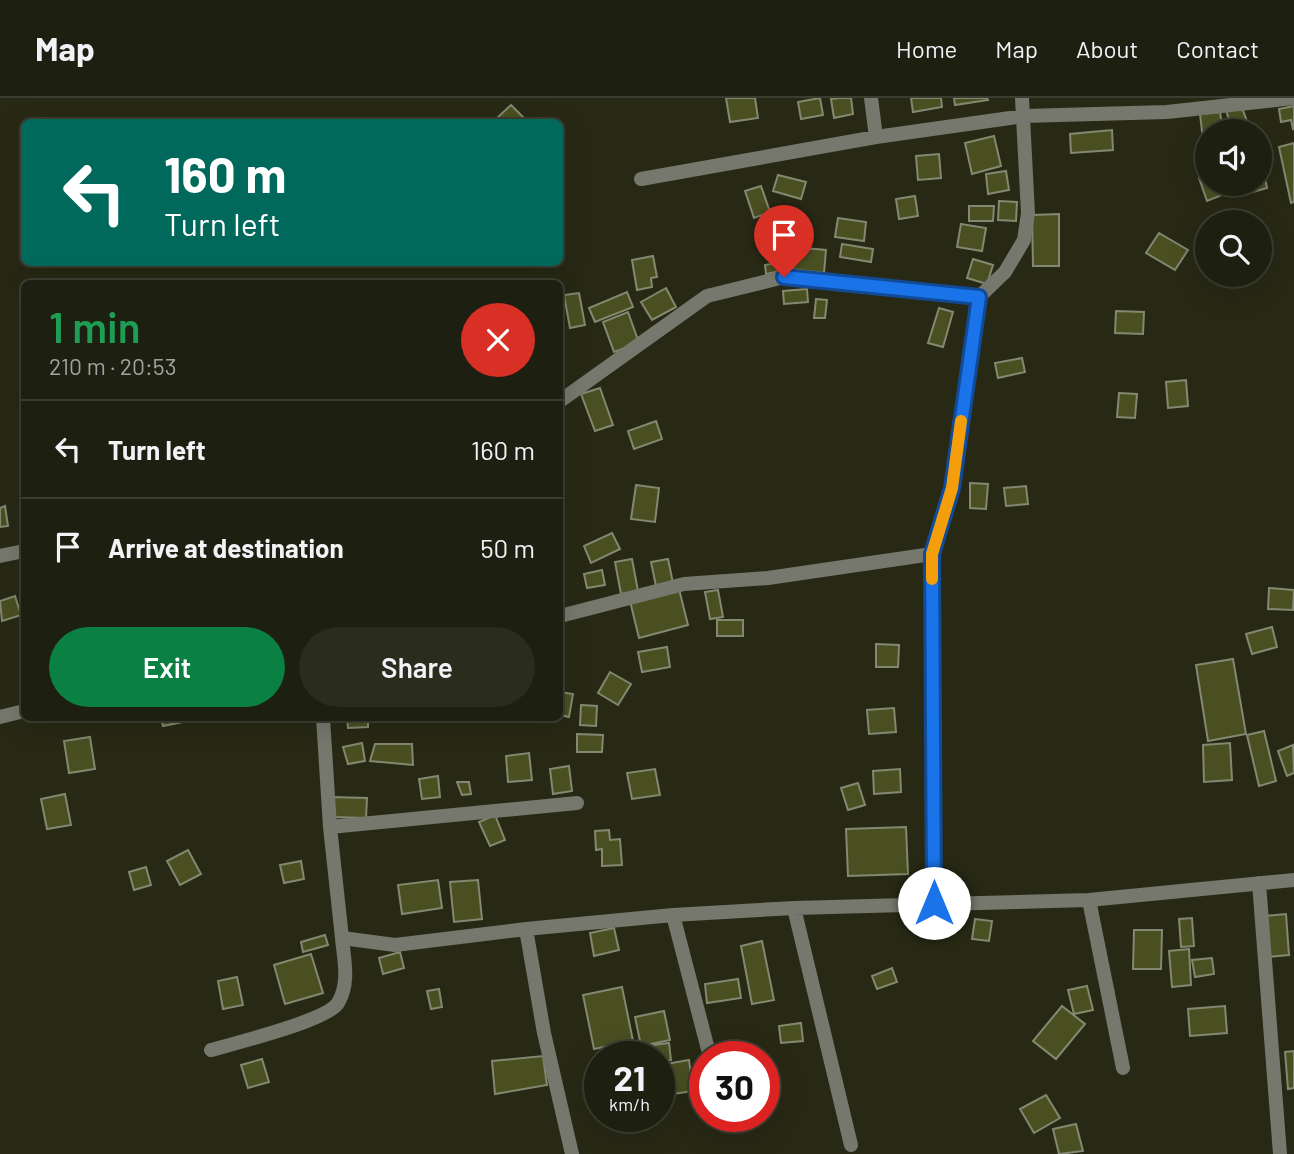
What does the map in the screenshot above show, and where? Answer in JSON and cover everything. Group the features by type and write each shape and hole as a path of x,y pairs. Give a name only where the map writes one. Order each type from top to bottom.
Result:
{"street":[{"path":"871,98 876,137"},
{"path":"934,903 932,554 952,488 979,297 1005,272 1024,240 1028,213 1022,98"},
{"path":"640,179 876,137 1024,116 1294,99"},
{"path":"563,399 707,296 784,277 979,297"},
{"path":"0,556 21,552"},
{"path":"563,615 684,584 768,578 932,554"},
{"path":"0,717 21,712"},
{"path":"211,1050 314,1018 337,1005 346,981 330,827 323,721"},
{"path":"330,827 577,803"},
{"path":"342,938 395,945 673,915 793,908 1089,900 1294,880"},
{"path":"1259,883 1280,1154"},
{"path":"1089,900 1123,1068"},
{"path":"793,908 850,1145"},
{"path":"673,915 706,1041"},
{"path":"526,929 544,1033 572,1154"}],"building":[{"path":"726,98 755,98 758,118 730,122"},
{"path":"820,98 823,115 801,119 798,102"},
{"path":"851,98 853,114 834,118 831,99"},
{"path":"911,98 941,98 942,107 913,112"},
{"path":"954,98 987,98 988,100 955,105"},
{"path":"511,105 525,119 496,119"},
{"path":"1241,105 1246,119 1229,119 1226,111"},
{"path":"1294,106 1293,129 1291,120 1281,122 1279,109"},
{"path":"1220,112 1221,119 1201,119 1200,114"},
{"path":"1112,130 1113,150 1071,153 1070,134"},
{"path":"994,136 1001,166 972,174 965,143"},
{"path":"1294,143 1294,202 1291,203 1279,147"},
{"path":"939,154 941,178 918,180 916,156"},
{"path":"1006,171 1009,190 988,194 986,174"},
{"path":"778,175 806,182 801,199 773,191"},
{"path":"761,186 770,212 754,218 745,191"},
{"path":"915,196 918,216 899,219 896,199"},
{"path":"1205,196 1220,196 1207,201"},
{"path":"999,201 1017,202 1016,221 998,220"},
{"path":"969,206 994,206 993,221 969,221"},
{"path":"1059,214 1059,266 1033,266 1032,215"},
{"path":"838,218 866,222 864,241 835,237"},
{"path":"961,224 986,228 982,251 957,247"},
{"path":"1159,233 1188,250 1175,270 1146,253"},
{"path":"842,244 873,249 871,262 840,257"},
{"path":"792,247 826,250 824,273 790,269"},
{"path":"653,256 657,277 651,278 652,287 637,290 632,260"},
{"path":"973,259 993,265 987,284 967,278"},
{"path":"784,262 786,270 766,274 765,265"},
{"path":"666,288 676,307 652,320 641,302"},
{"path":"807,289 808,302 784,304 783,291"},
{"path":"627,292 633,307 595,322 589,308"},
{"path":"579,293 585,325 570,328 564,295"},
{"path":"816,299 827,300 825,318 814,318"},
{"path":"939,308 953,312 943,347 928,343"},
{"path":"1116,311 1144,312 1143,334 1115,333"},
{"path":"628,312 639,343 614,352 603,322"},
{"path":"1022,358 1025,372 998,378 995,363"},
{"path":"1186,380 1188,406 1168,408 1166,382"},
{"path":"600,388 613,425 595,431 581,394"},
{"path":"1119,393 1137,394 1135,418 1117,417"},
{"path":"656,421 662,439 634,449 628,431"},
{"path":"970,483 988,484 986,509 970,508"},
{"path":"636,485 659,488 655,522 631,519"},
{"path":"1026,486 1028,504 1006,506 1004,488"},
{"path":"5,506 8,526 0,527 0,508"},
{"path":"612,533 620,549 591,563 584,546"},
{"path":"632,559 638,591 621,594 615,562"},
{"path":"668,559 673,583 656,586 651,562"},
{"path":"602,570 605,585 587,588 584,574"},
{"path":"1269,588 1294,590 1293,610 1268,609"},
{"path":"679,589 688,625 639,638 630,601"},
{"path":"718,590 723,617 710,619 705,592"},
{"path":"15,596 21,615 2,621 0,601"},
{"path":"717,620 743,620 743,636 717,636"},
{"path":"1272,627 1277,647 1252,654 1246,634"},
{"path":"876,644 899,645 898,667 876,667"},
{"path":"667,647 670,667 642,672 638,652"},
{"path":"1233,659 1246,734 1208,741 1196,665"},
{"path":"610,672 631,684 618,705 598,693"},
{"path":"563,692 573,694 569,717 563,716"},
{"path":"581,705 597,706 596,726 580,725"},
{"path":"894,708 896,732 869,734 867,710"},
{"path":"162,721 187,721 163,726"},
{"path":"347,721 368,721 368,727 348,728"},
{"path":"1264,731 1276,781 1259,786 1247,735"},
{"path":"577,734 603,735 602,752 577,752"},
{"path":"90,737 95,769 69,773 64,741"},
{"path":"362,743 365,761 348,764 343,747"},
{"path":"1230,743 1232,780 1204,782 1203,745"},
{"path":"375,744 412,744 413,765 370,761"},
{"path":"1293,745 1294,773 1287,776 1278,751"},
{"path":"529,753 532,780 508,782 506,756"},
{"path":"569,766 572,791 553,794 550,769"},
{"path":"655,769 660,795 632,799 627,773"},
{"path":"900,769 901,792 874,794 873,771"},
{"path":"438,776 440,797 422,799 419,779"},
{"path":"457,782 469,782 471,794 462,795"},
{"path":"858,783 865,805 848,810 841,788"},
{"path":"65,794 71,825 47,829 41,799"},
{"path":"332,797 367,798 366,818 331,817"},
{"path":"495,815 505,840 490,846 479,822"},
{"path":"906,827 908,874 848,876 846,829"},
{"path":"609,830 610,840 620,839 622,865 602,866 602,849 596,850 595,831"},
{"path":"188,850 201,874 180,885 167,861"},
{"path":"301,861 304,879 284,883 280,865"},
{"path":"146,867 151,885 134,890 129,872"},
{"path":"438,880 442,908 402,914 398,885"},
{"path":"478,880 482,919 454,922 450,882"},
{"path":"1286,914 1289,955 1266,957 1263,916"},
{"path":"1192,918 1194,946 1181,947 1179,919"},
{"path":"975,919 992,921 989,941 972,939"},
{"path":"614,928 619,950 594,956 590,933"},
{"path":"1134,930 1162,930 1161,969 1133,969"},
{"path":"325,935 328,945 303,952 301,942"},
{"path":"762,941 774,1000 752,1004 741,946"},
{"path":"1189,949 1191,985 1172,987 1169,951"},
{"path":"400,952 404,968 383,974 379,958"},
{"path":"311,954 323,993 285,1004 274,965"},
{"path":"1212,958 1214,974 1195,977 1192,960"},
{"path":"892,968 897,982 877,989 872,976"},
{"path":"237,977 243,1005 223,1009 218,981"},
{"path":"738,979 741,998 707,1003 705,984"},
{"path":"1087,986 1093,1010 1074,1014 1068,990"},
{"path":"622,987 633,1041 592,1041 583,995"},
{"path":"439,989 442,1007 431,1009 427,991"},
{"path":"1062,1006 1085,1024 1056,1059 1033,1041"},
{"path":"1225,1006 1227,1033 1190,1036 1188,1009"},
{"path":"664,1011 670,1040 640,1041 635,1017"},
{"path":"801,1023 803,1041 781,1043 779,1026"},
{"path":"1294,1051 1294,1088 1288,1089 1285,1052"},
{"path":"543,1056 547,1085 495,1094 492,1061"},
{"path":"262,1059 269,1082 248,1088 241,1065"},
{"path":"689,1060 689,1092 675,1094 675,1062"},
{"path":"1046,1095 1060,1118 1034,1133 1020,1109"},
{"path":"1076,1124 1083,1151 1059,1154 1053,1129"}],"slow traffic":[{"path":"932,579 932,554 952,488 961,421"}],"route":[{"path":"784,277 979,297 952,488 932,554 934,903"}]}
